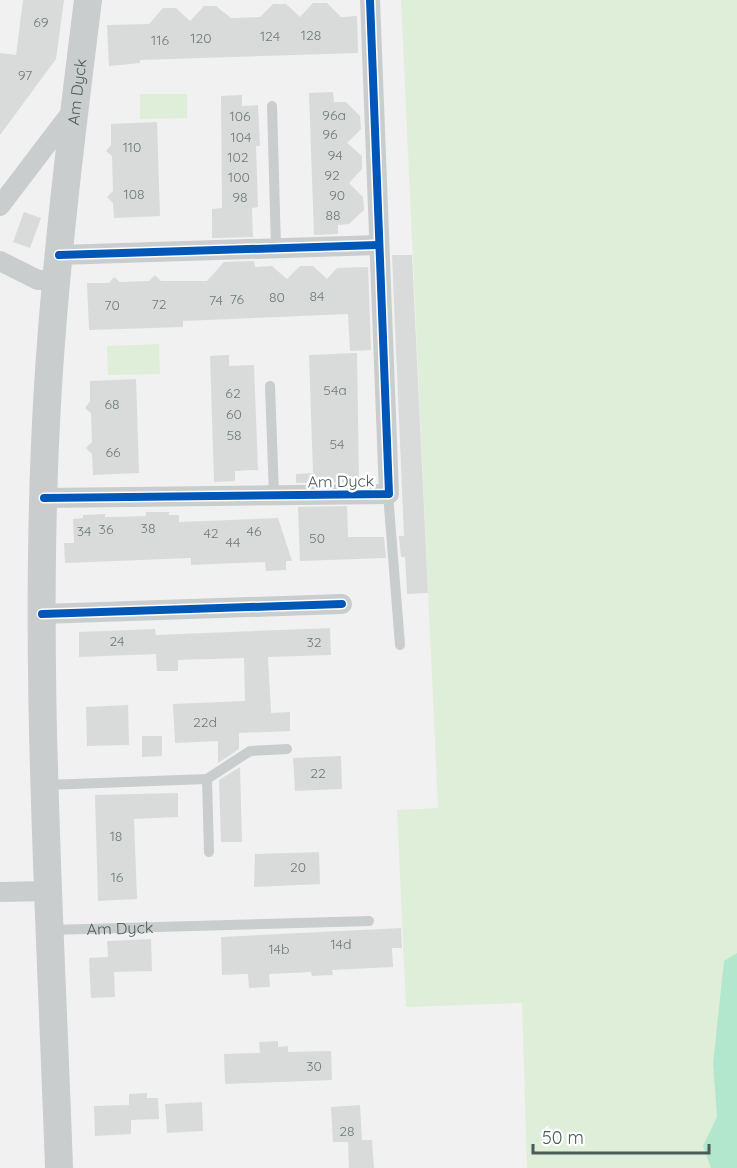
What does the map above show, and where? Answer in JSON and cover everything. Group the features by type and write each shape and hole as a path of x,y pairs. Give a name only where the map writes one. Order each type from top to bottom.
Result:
{"main road":[{"name":"Am Dyck","path":"59,1168 45,785 42,614 44,498 48,386 58,268 88,0"}],"street":[{"name":"Am Dyck","path":"44,498 388,494 370,0"},
{"path":"0,206 74,109"},
{"path":"0,261 38,280 58,268 276,248 378,244"},
{"path":"42,614 342,604"},
{"path":"0,892 49,891"}],"lane":[{"path":"272,106 276,248"},
{"path":"270,386 274,495"},
{"path":"388,494 400,645"},
{"path":"45,785 207,779 250,751 286,749"},
{"path":"207,779 209,852"},
{"name":"Am Dyck","path":"51,930 369,921"}],"shaded area":[{"path":"401,0 737,0 737,1168 527,1168 522,1003 406,1007 397,810 438,808"},
{"path":"140,94 187,94 187,118 140,119"},
{"path":"159,344 160,374 108,375 107,346"},
{"path":"737,953 737,1168 711,1168 703,1146 717,1117 713,1064 724,961"}],"building":[{"path":"23,0 64,0 56,59 0,135 0,53 16,55"},
{"path":"313,3 327,3 341,17 357,16 358,53 140,60 140,63 109,66 107,25 149,24 163,8 176,8 190,21 204,6 216,6 231,18 260,17 273,4 286,4 300,17"},
{"path":"333,92 334,102 346,102 360,116 361,129 347,143 362,156 362,169 349,183 363,197 364,210 349,224 338,225 338,234 314,235 309,93"},
{"path":"242,95 242,106 258,105 260,146 256,146 258,207 252,208 253,237 212,238 212,209 222,208 221,96"},
{"path":"157,122 160,216 114,218 113,203 107,197 113,191 112,156 106,151 111,145 111,124"},
{"path":"24,212 41,218 30,248 13,242"},
{"path":"392,255 412,255 428,593 407,594 405,557 401,557 399,536 404,536"},
{"path":"254,261 255,267 272,266 287,279 300,266 313,266 327,279 337,268 368,267 371,350 350,351 348,314 183,321 183,327 89,330 87,283 109,283 114,277 120,282 149,281 155,275 161,281 207,281 224,262"},
{"path":"357,353 359,482 296,483 296,474 313,473 309,355"},
{"path":"229,355 229,366 254,365 258,470 235,471 235,481 214,482 210,356"},
{"path":"136,379 139,473 93,475 92,454 86,448 92,442 91,413 85,408 90,401 90,381"},
{"path":"347,506 348,537 384,537 386,558 300,561 298,507"},
{"path":"146,512 169,512 169,515 179,515 179,522 278,518 292,561 286,561 286,570 266,571 265,562 191,565 191,558 65,563 64,543 74,543 73,519 83,518 83,515 105,514 105,517 146,516"},
{"path":"330,628 331,655 268,657 271,713 290,712 290,731 239,733 239,749 218,763 218,741 175,743 173,704 245,701 244,658 178,660 178,671 157,671 156,654 79,657 79,632 155,629 156,635"},
{"path":"128,705 129,745 87,746 86,707"},
{"path":"142,736 162,736 162,756 142,757"},
{"path":"341,756 342,789 295,791 293,758"},
{"path":"240,767 242,842 221,842 219,780"},
{"path":"178,793 178,817 134,819 137,899 98,901 95,795"},
{"path":"319,852 320,884 254,887 255,854"},
{"path":"401,928 402,948 392,948 393,967 332,970 333,975 312,976 311,972 269,974 270,987 249,988 248,974 222,975 221,937"},
{"path":"151,939 152,971 114,972 115,997 91,998 89,958 108,957 107,941"},
{"path":"278,1041 278,1047 288,1046 288,1052 331,1051 332,1080 225,1084 224,1054 260,1053 259,1042"},
{"path":"147,1093 147,1098 158,1098 159,1119 131,1120 131,1134 95,1136 94,1106 129,1105 129,1094"},
{"path":"202,1102 203,1131 167,1133 165,1104"},
{"path":"360,1105 362,1140 372,1140 374,1168 349,1168 348,1142 333,1142 331,1107"}],"cycle path":[{"path":"44,498 389,494 370,0"},
{"path":"59,255 378,245"},
{"path":"42,614 342,604"}]}
